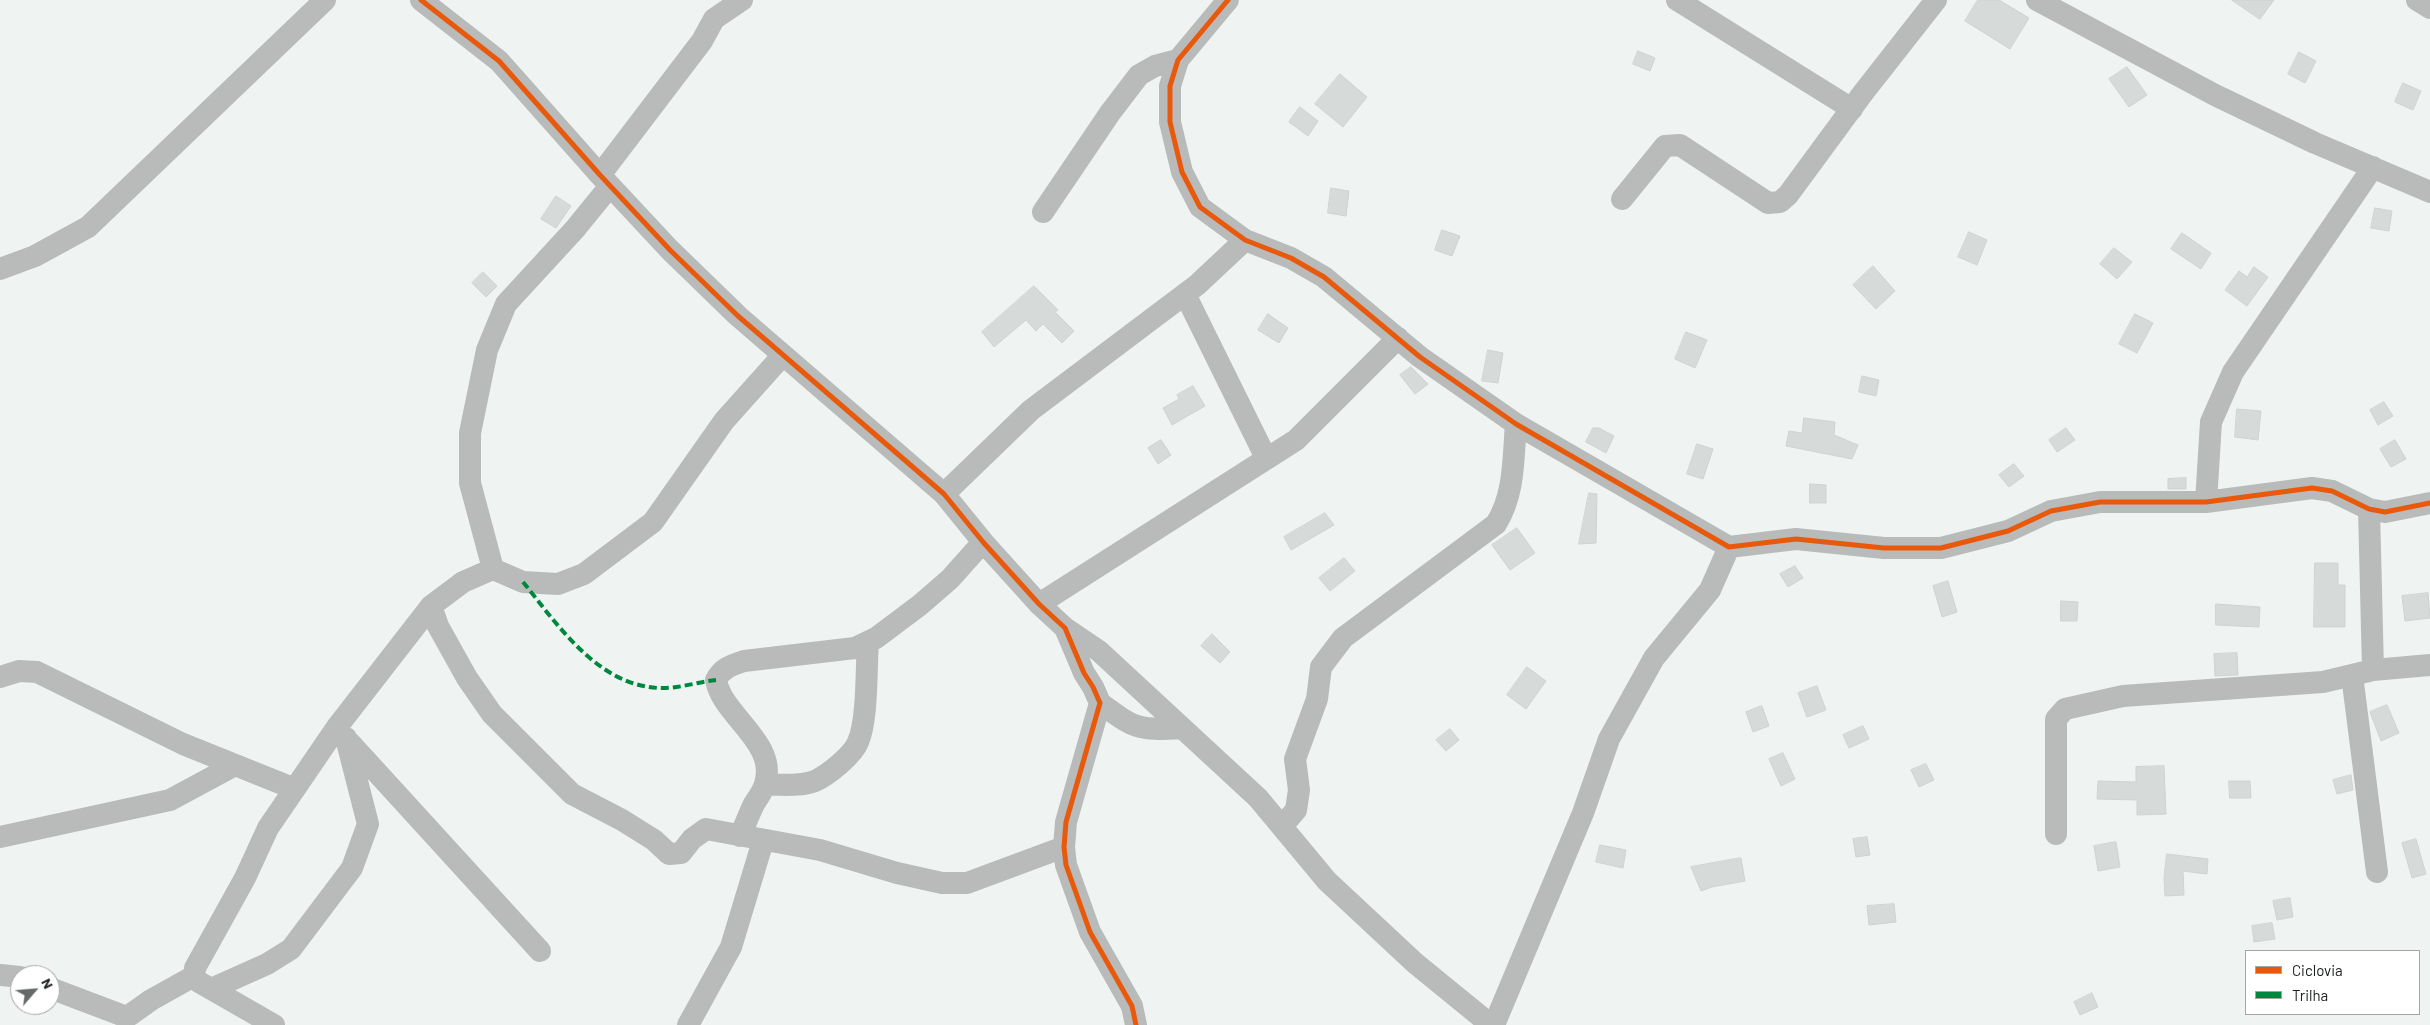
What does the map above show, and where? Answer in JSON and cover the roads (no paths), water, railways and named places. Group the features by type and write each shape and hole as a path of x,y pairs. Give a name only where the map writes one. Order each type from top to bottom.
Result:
{"street":[{"path":"0,269 35,256 88,226 325,0"},
{"path":"421,0 499,61 670,250 738,316 944,494 983,542 1039,604 1066,628 1099,651 1258,798 1283,825 1327,881 1415,963 1493,1025 1583,813 1609,739 1654,658 1710,590 1729,547"},
{"path":"493,569 470,483 470,433 487,350 506,304 574,229 605,180 702,41 714,19 742,0"},
{"path":"1228,0 1178,60 1170,86 1170,122 1182,172 1200,207 1245,240 1291,258 1324,277 1420,357 1516,424 1729,547 1796,539 1884,548 1941,548 2008,531 2051,511 2100,502 2206,502 2312,488 2332,492 2369,509 2385,512 2430,503"},
{"path":"1677,0 1852,109"},
{"path":"1622,199 1665,146 1672,144 1680,145 1768,203 1780,202 1788,195 1936,0"},
{"path":"2037,0 2216,94 2315,143 2430,192"},
{"path":"2417,0 2430,8"},
{"path":"1043,212 1110,113 1139,75 1155,66 1178,60"},
{"path":"2206,502 2211,422 2232,372 2372,167"},
{"path":"944,494 1031,410 1185,294 1245,240"},
{"path":"1185,294 1266,458"},
{"path":"1039,604 1296,440 1398,338"},
{"path":"274,1025 203,982 194,968 245,878 268,828 295,790 341,732 431,606 462,582 493,569 523,582 558,584 584,574 653,522 724,420 783,355"},
{"path":"1283,825 1296,810 1299,790 1294,759 1317,699 1320,668 1343,638 1496,524 1506,509 1511,491 1516,424"},
{"path":"2369,509 2362,673 2378,872"},
{"path":"740,836 765,785 767,773 763,756 755,739 718,691 716,680 720,673 730,665 744,660 856,648 868,642 920,605 950,579 983,542"},
{"path":"431,606 438,626 467,678 492,714 572,794 646,836 669,854 681,853 692,839 706,829 820,850 897,873 942,883 967,883 1064,847"},
{"path":"1066,628 1084,673 1100,703 1130,724 1153,730 1181,728"},
{"path":"765,785 800,784 816,780 839,765 858,743 864,706 868,642"},
{"path":"2056,834 2056,719 2065,709 2123,696 2323,682 2362,673 2430,665"},
{"path":"0,677 19,671 37,672 183,744 295,790"},
{"path":"1100,703 1066,822 1064,847 1066,865 1090,932 1132,1006 1136,1025"},
{"path":"341,732 540,951"},
{"path":"60,992 124,1016 130,1015 151,1000 203,982 268,964 291,949 352,868 368,824 341,732"},
{"path":"0,837 170,800 235,765"},
{"path":"688,1025 731,947 763,841"}]}
